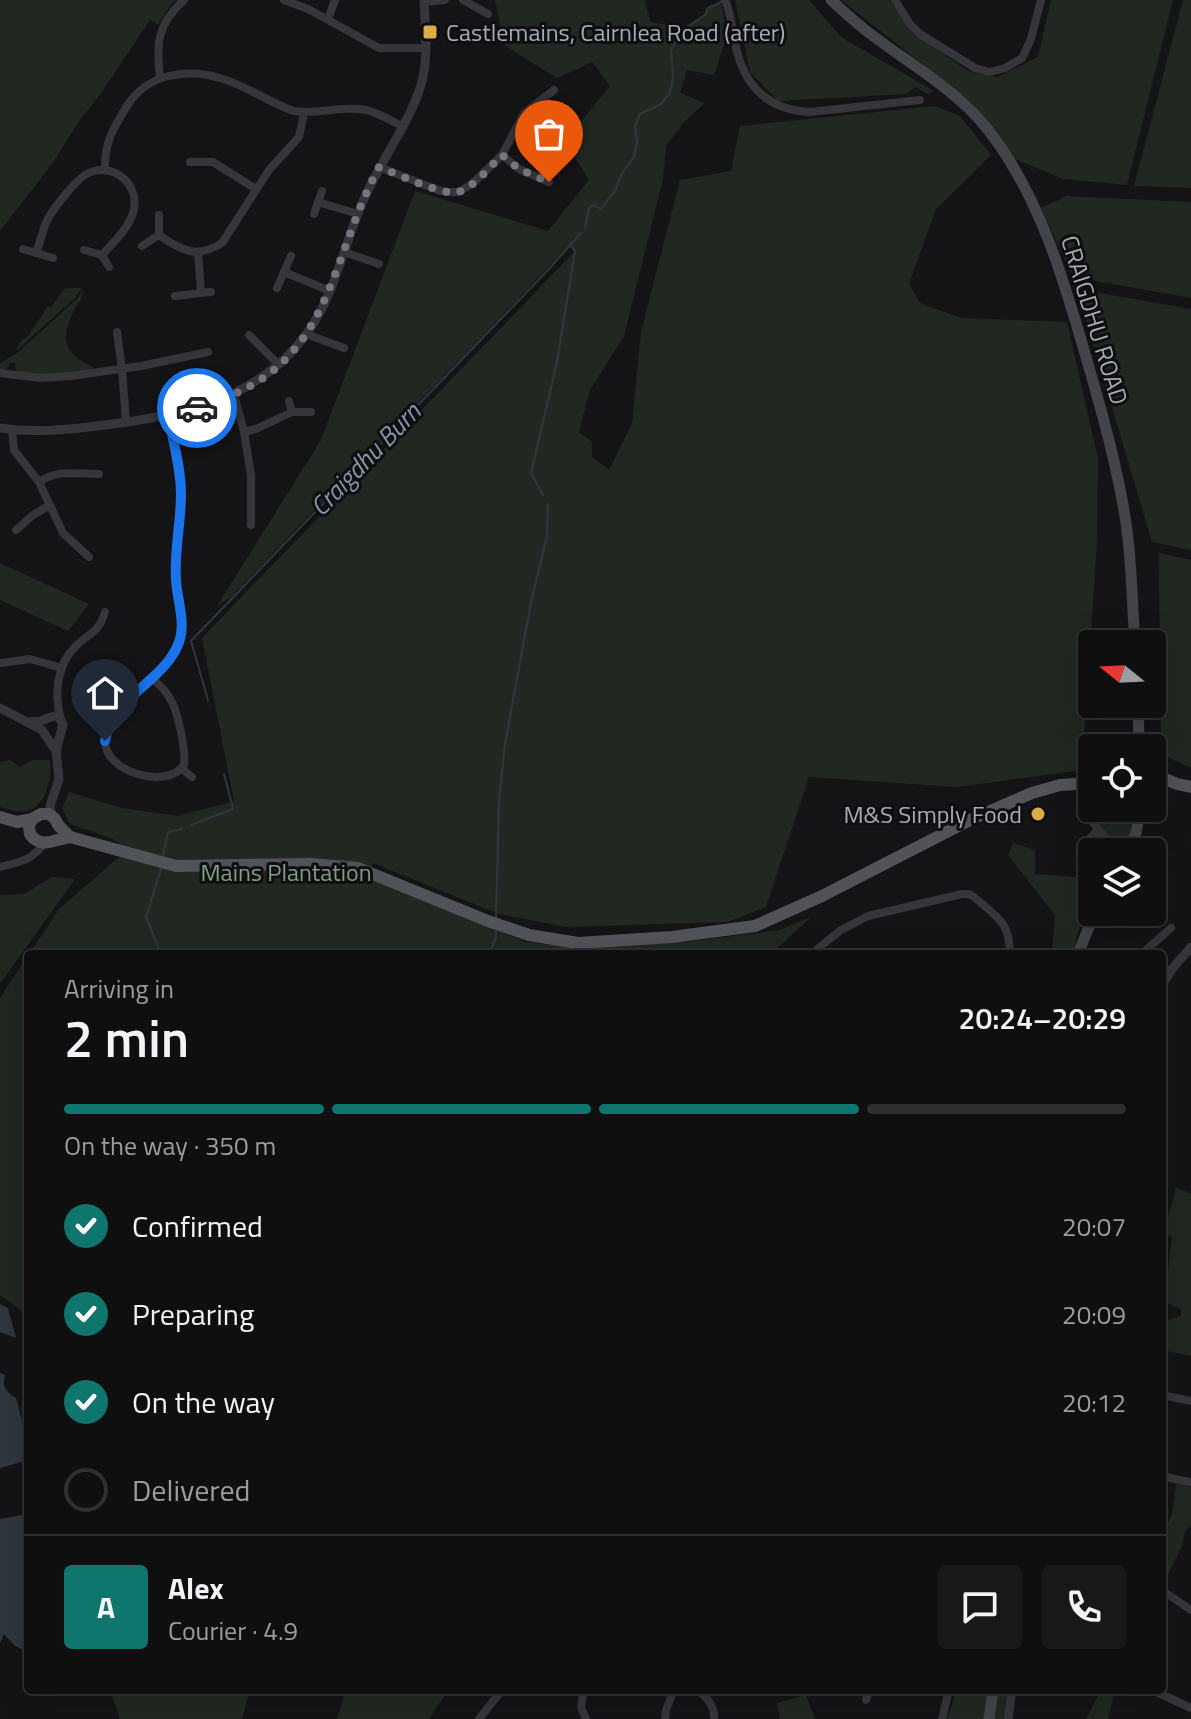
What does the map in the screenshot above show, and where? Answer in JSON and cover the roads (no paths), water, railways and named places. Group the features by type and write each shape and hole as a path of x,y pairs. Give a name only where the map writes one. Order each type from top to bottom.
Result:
{"main road":[{"name":"CRAIGDHU ROAD","path":"831,0 970,109 1010,163 1035,211 1065,283 1114,467 1126,522 1134,630"},
{"path":"1166,778 1191,787"},
{"path":"0,817 17,822 40,839 70,837 176,866 310,864 358,868 515,931 578,943 672,937 755,926 822,896 974,818 1032,793 1078,784"},
{"path":"1166,789 1177,784"},
{"path":"17,822 47,816"},
{"path":"47,816 70,837"},
{"path":"40,839 58,833 47,816"},
{"path":"40,839 29,826 47,816"},
{"path":"1080,950 1089,926"},
{"path":"989,1719 992,1694"}],"street":[{"path":"160,78 159,33 184,0"},
{"path":"284,0 328,19 379,48 426,48"},
{"path":"328,19 335,0"},
{"path":"0,428 31,432 61,430 185,412 234,395 279,365 306,334 330,291 358,214 422,83 426,48 424,1 445,0"},
{"path":"463,0 488,14"},
{"path":"725,0 744,75 762,96 777,106 794,111 830,111 920,100"},
{"path":"895,0 920,34 975,68 990,72 1022,58 1031,39 1041,0"},
{"path":"105,170 105,150 118,120 134,96 160,78 177,73 219,77 289,110 363,110 402,126"},
{"path":"379,167 438,190 459,192 502,155 524,113 554,90"},
{"path":"159,235 182,249 198,252 222,243 269,170 296,143 304,112"},
{"path":"502,155 519,169 549,182"},
{"path":"190,162 213,162 256,189"},
{"path":"36,253 47,221 77,182 92,171 105,170 125,179 132,191 134,209 128,223 102,255"},
{"path":"314,214 322,191"},
{"path":"318,202 358,214"},
{"path":"159,215 159,235"},
{"path":"142,246 159,235"},
{"path":"363,258 367,248"},
{"path":"23,249 53,258"},
{"path":"84,250 102,255 109,267"},
{"path":"175,296 206,292 198,252"},
{"path":"344,252 379,264"},
{"path":"277,288 291,256"},
{"path":"284,272 330,291"},
{"path":"117,332 126,422"},
{"path":"330,343 333,333"},
{"path":"306,334 344,348"},
{"path":"249,335 279,365"},
{"path":"0,373 40,378 122,369 208,352"},
{"path":"234,395 251,475 251,525"},
{"path":"289,401 292,412"},
{"path":"244,432 292,412 311,412"},
{"path":"152,678 165,690 174,706 185,758 182,769 171,776 133,773 119,767 107,752 106,736 112,718 174,654 180,640 182,626 176,579 180,483 168,415"},
{"path":"12,430 17,455 39,482 66,537 89,557"},
{"path":"39,482 64,472 99,474"},
{"path":"16,530 50,505"},
{"path":"251,511 263,511"},
{"path":"56,751 63,729 57,705 57,685 62,668 76,646 103,619 105,612"},
{"path":"0,663 30,659 62,668"},
{"path":"47,816 59,779 56,751 46,726 57,705"},
{"path":"0,708 29,722 46,726 53,738 59,736"},
{"path":"46,726 55,716 61,720"},
{"path":"182,769 192,777"},
{"path":"1092,822 1105,838"},
{"path":"1090,838 1098,830"},
{"path":"0,867 25,861 34,855 40,839"},
{"path":"816,950 841,930 868,916 969,894 1004,924 1010,937 1010,950"},
{"path":"1147,950 1171,928"},
{"path":"1166,979 1191,947"},
{"path":"1166,1396 1191,1401"},
{"path":"1166,1477 1189,1482"},
{"path":"1166,1593 1191,1610"},
{"path":"479,1719 499,1694"},
{"path":"583,1694 581,1707 586,1719"},
{"path":"665,1719 672,1694"},
{"path":"703,1694 707,1697 714,1719"},
{"path":"942,1719 948,1694"},
{"path":"1008,1719 1011,1694"},
{"path":"1161,1694 1191,1708"}],"waterway":[{"name":"Craigdhu Burn","path":"585,227 589,209 592,205 601,209 634,157 637,142 635,126 640,114 661,104 669,94 673,79 671,50 684,29 705,15 708,8 721,2"},
{"name":"Craigdhu Burn","path":"208,700 191,641 581,233"},
{"path":"543,495 531,473 557,362 575,251 571,246"},
{"path":"496,917 499,800 505,744 531,602 547,536 548,504"},
{"path":"191,825 233,809 224,774"},
{"path":"163,855 168,832 182,829"},
{"path":"159,950 146,917 161,869"},
{"path":"491,950 496,931"}],"place":[{"name":"Castlemains, Cairnlea Road (after)","path":"430,32"},
{"name":"M&S Simply Food","path":"1038,814"}],"park label":[{"name":"Mains Plantation","path":"286,872"}]}
